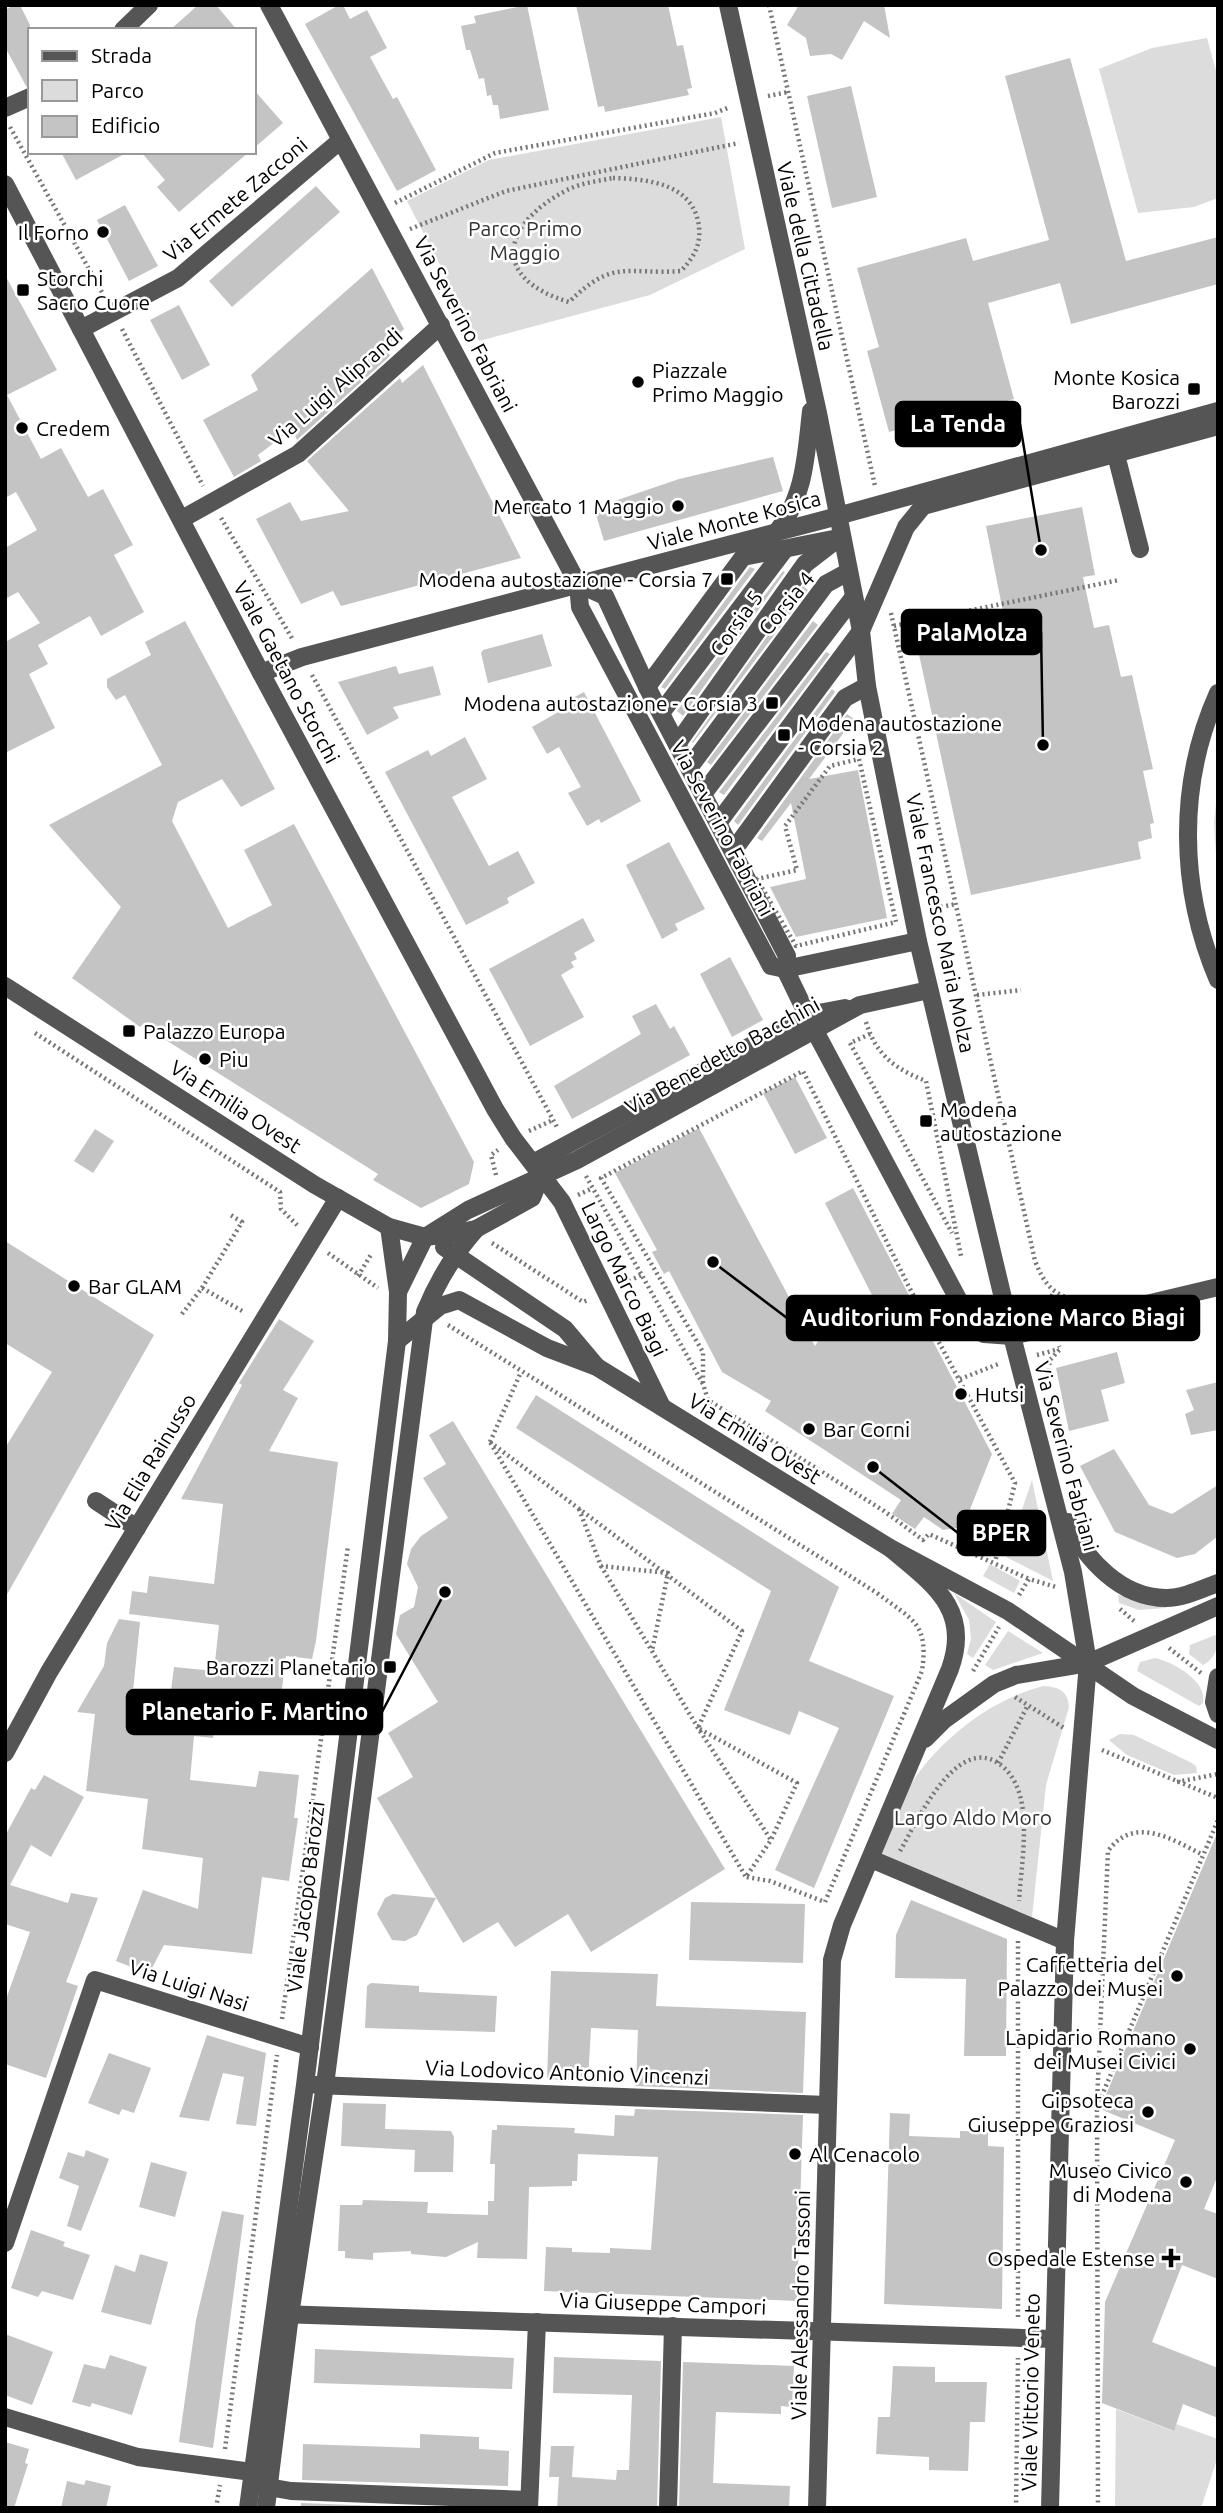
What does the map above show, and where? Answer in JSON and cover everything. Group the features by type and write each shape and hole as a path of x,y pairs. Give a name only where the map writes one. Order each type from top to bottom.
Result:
{"street":[{"path":"125,28 149,5"},
{"name":"Via Severino Fabriani","path":"269,5 578,584 580,607 771,966 785,968 811,1023 974,1329 984,1334 1012,1336 1073,1572 1087,1663"},
{"name":"Viale della Cittadella","path":"728,5 813,391 836,517"},
{"path":"5,108 28,98"},
{"name":"Via Ermete Zacconi","path":"81,329 178,278 341,140"},
{"name":"Viale Gaetano Storchi","path":"5,184 261,673 513,1138 538,1168"},
{"name":"Via Luigi Aliprandi","path":"182,519 298,454 441,325"},
{"path":"776,533 790,516 803,477 813,391"},
{"name":"Viale Monte Kosica","path":"718,823 861,631 906,527 923,506 1114,447 1218,411"},
{"name":"Viale Monte Kosica","path":"261,673 302,657 879,505 1114,447 1218,426"},
{"path":"1114,447 1140,549"},
{"name":"Viale Francesco Maria Molza","path":"836,517 861,631 867,686 918,941 1012,1336"},
{"path":"647,687 743,557 840,537"},
{"name":"Corsia 5","path":"677,744 805,564 840,537"},
{"path":"661,713 785,549"},
{"name":"Corsia 4","path":"689,768 826,584 848,572"},
{"path":"578,584 605,596 647,687 788,956 785,968 918,941"},
{"path":"703,794 853,598"},
{"path":"733,851 845,698 867,686"},
{"path":"1218,693 1201,738 1193,772 1187,842 1195,911 1218,981"},
{"name":"Via Emilia Ovest","path":"5,986 338,1198 389,1227 425,1237 455,1253 565,1329 597,1367"},
{"name":"Via Benedetto Bacchini","path":"425,1237 538,1168 811,1023 860,1006 929,990"},
{"path":"398,1292 425,1237 476,1228 533,1198 538,1168"},
{"name":"Largo Marco Biagi","path":"538,1168 562,1202 662,1407"},
{"name":"Via Elia Rainusso","path":"5,1753 49,1672 338,1198"},
{"path":"389,1227 398,1292"},
{"path":"266,2508 290,2315 325,2085 425,1319 438,1280 455,1253 476,1228"},
{"path":"1012,1336 1055,1328 1218,1287"},
{"name":"Viale Jacopo Barozzi","path":"248,2508 310,2047 397,1341 398,1292"},
{"path":"397,1341 440,1307 459,1300"},
{"name":"Via Emilia Ovest","path":"459,1300 547,1348 597,1367 890,1548"},
{"path":"1051,1484 1075,1537 1088,1556 1116,1581 1147,1595 1166,1598 1218,1583"},
{"path":"96,1501 137,1528"},
{"path":"890,1548 937,1588 949,1605 956,1624 954,1659 871,1859 1065,1941 1087,1663"},
{"path":"890,1548 977,1592 1133,1696 1218,1740"},
{"path":"918,1746 944,1720 994,1684 1016,1675 1087,1663 1218,1606"},
{"path":"1218,1676 1214,1702 1218,1714"},
{"name":"Viale Alessandro Tassoni","path":"817,2508 832,1960 842,1925 871,1859"},
{"name":"Viale Vittorio Veneto","path":"1050,2508 1065,1941"},
{"name":"Via Luigi Nasi","path":"5,2243 95,1980 310,2047"},
{"name":"Via Lodovico Antonio Vincenzi","path":"305,2085 827,2105"},
{"name":"Via Giuseppe Campori","path":"272,2314 1053,2339"},
{"path":"5,2417 138,2457 252,2472 268,2487 529,2504 537,2322"},
{"path":"668,2508 673,2326"}],"path":[{"path":"769,5 879,505"},
{"path":"379,211 495,153 715,113 748,100 788,92"},
{"path":"5,118 113,311 212,503 302,657 553,1120 703,1384 708,1401 884,1511 923,1540 929,1534 1029,1579"},
{"path":"393,236 506,191 757,139"},
{"path":"588,174 590,182"},
{"path":"613,178 641,179 670,187 687,197 697,213 699,232 698,247 691,261 681,271 615,271 598,277 569,302 551,297 524,280 516,267 511,248 519,231 549,201 568,189 590,182 613,178"},
{"path":"894,626 1119,580"},
{"path":"889,604 1035,1261 1041,1276 1054,1292 1048,1302 1060,1349 1050,1360 1046,1378 1048,1391"},
{"path":"859,759 896,922 796,946 757,879 797,870 790,844 785,826 830,766 859,759"},
{"path":"790,844 799,843"},
{"path":"976,995 1021,990"},
{"path":"955,1239 850,1043 870,1034 887,1060 903,1072 926,1081 955,1239 962,1263"},
{"path":"703,1384 704,1352 601,1178 803,1071 909,1287 1015,1483 995,1562"},
{"path":"495,1182 497,1170 491,1155 513,1138 553,1120"},
{"path":"562,1202 593,1188"},
{"path":"182,1314 202,1288 242,1222 229,1214"},
{"path":"291,1237 298,1226"},
{"path":"476,1228 496,1247 583,1302 642,1275"},
{"path":"496,1247 502,1240"},
{"path":"202,1288 243,1313 250,1302"},
{"path":"447,1324 459,1300"},
{"path":"490,1442 521,1371"},
{"path":"490,1442 742,1631 698,1728"},
{"path":"490,1442 747,1877 770,1881 825,1902 922,1671 926,1647 954,1659 1083,1740 1177,1783 1218,1798"},
{"path":"579,1508 601,1566 698,1728 771,1840"},
{"path":"216,2508 349,1538"},
{"path":"601,1566 668,1573"},
{"path":"652,1651 668,1573"},
{"path":"998,1763 1028,1706"},
{"path":"698,1728 797,1783 771,1840 747,1877"},
{"path":"891,1867 933,1793 952,1770 981,1759 998,1763 1014,1780 1024,1816 1018,1921 1016,2508"},
{"path":"1177,1783 1218,1774"},
{"path":"1097,2106 1218,1820"},
{"path":"1098,2508 1097,2106 1108,1851 1126,1834 1148,1831 1171,1838 1203,1855"}],"green space":[{"path":"1207,38 1218,78 1218,198 1194,207 1138,213 1099,69 1152,48"},
{"name":"Parco Primo Maggio","path":"721,117 745,249 650,295 479,341 407,201 489,160"},
{"path":"1218,785 1218,885 1214,822"},
{"path":"1032,1480 1053,1581 1006,1557"},
{"path":"990,1564 1020,1581 1014,1593 983,1576"},
{"path":"954,1593 996,1622 973,1658 967,1654 971,1639 969,1620"},
{"path":"1118,1595 1167,1604 1166,1608 1139,1610 1119,1603"},
{"path":"1008,1631 1043,1653 993,1670 985,1665"},
{"path":"1218,1634 1215,1652 1203,1665 1189,1654 1190,1645"},
{"path":"1155,1658 1172,1664 1195,1680 1203,1695 1203,1703 1199,1706 1137,1671 1140,1662"},
{"name":"Largo Aldo Moro","path":"1044,1686 1062,1691 1067,1697 1069,1707 1046,1785 1032,1917 878,1853 906,1792 936,1752 968,1723 986,1711 1005,1700"},
{"path":"1120,1734 1134,1735 1190,1762 1196,1766 1197,1773 1174,1775 1127,1755 1109,1740"},
{"path":"1116,2409 1173,2431 1176,2424 1218,2439 1218,2456 1201,2508 1115,2508"}],"building":[{"path":"20,5 30,25 28,86 5,47 5,10"},
{"path":"198,5 216,5 235,28 172,28"},
{"path":"343,5 350,19 367,10 387,48 370,57 393,99 397,97 436,170 397,191 305,24"},
{"path":"527,5 549,110 500,119 498,105 493,105 491,95 487,96 484,78 479,79 470,50 466,50 461,26 476,23 474,16"},
{"path":"576,5 668,5 677,46 683,45 692,88 687,89 689,95 605,112 604,106 598,107"},
{"path":"799,5 884,5 890,38 864,21 842,60 831,54 810,56 806,38 787,25"},
{"path":"1070,58 1126,261 1218,237 1218,284 1071,324 1060,283 988,303 1014,399 889,432 867,351 879,347 857,268 966,238 973,261 1049,240 1005,76"},
{"path":"851,86 877,197 832,208 807,96"},
{"path":"256,92 283,123 256,146"},
{"path":"62,154 124,154 76,180"},
{"path":"143,154 247,154 179,212 157,187 165,180"},
{"path":"316,186 340,212 232,307 209,281"},
{"path":"125,205 158,266 129,281 97,220"},
{"path":"372,268 404,329 386,346 390,356 297,440 292,429 258,455 261,461 234,477 203,420 258,390 251,375"},
{"path":"5,275 57,370 7,395 41,459 61,448 88,497 103,489 133,545 114,555 144,612 101,636 90,616 38,645 48,664 29,674 55,728 5,753 5,642 40,623 18,592 5,599 5,548 37,530 16,492 5,498"},
{"path":"179,305 210,365 182,380 150,320"},
{"path":"423,365 521,558 341,606 333,591 301,604 256,519 290,502 301,521 349,511 307,461 400,378 402,383"},
{"path":"773,457 783,491 604,541 594,508 679,479"},
{"path":"1082,507 1095,575 1083,577 1094,628 1109,625 1121,677 1132,675 1153,769 1143,771 1154,823 1150,824 1152,838 1138,842 1141,859 971,895 915,636 1004,617 986,526"},
{"path":"750,567 755,569 665,689 661,687"},
{"path":"783,571 785,572 683,716 677,711"},
{"path":"803,586 808,590 693,743 692,742"},
{"path":"185,621 275,789 241,807 222,779 178,802 172,821 228,928 272,905 244,850 294,824 474,1162 469,1184 421,1208 373,1180 378,1174 142,1025 140,1027 72,978 121,907 49,825 162,765 125,695 116,700 107,687 107,679 151,655 145,642"},
{"path":"813,621 818,625 711,765 707,762"},
{"path":"542,634 552,666 488,683 481,653 483,650"},
{"path":"826,652 830,654 724,795 719,792"},
{"path":"396,666 399,674 433,666 441,695 393,707 399,718 367,735 338,682"},
{"path":"832,689 835,692 738,825 734,821"},
{"path":"584,692 641,801 601,823 599,819 587,826 568,793 581,787 559,747 547,754 532,727 560,711 558,706"},
{"path":"847,714 854,719 809,779 858,770 887,918 796,937 770,887 806,879 791,803 762,841 757,838"},
{"path":"465,737 487,779 452,797 489,866 518,851 535,883 507,898 509,903 466,925 385,772 428,750 431,756"},
{"path":"669,842 705,909 675,924 678,930 662,939 626,865"},
{"path":"583,918 595,941 574,953 577,959 571,962 574,967 561,975 584,1017 530,1046 489,969"},
{"path":"730,957 763,1020 732,1037 700,974"},
{"path":"656,1004 670,1029 674,1026 690,1055 572,1119 554,1086 641,1034 632,1016"},
{"path":"795,1077 827,1138 795,1154 763,1093"},
{"path":"699,1128 815,1346 830,1320 873,1297 825,1203 853,1188 992,1454 963,1527 943,1530 924,1517 915,1529 892,1514 901,1500 765,1411 771,1401 722,1372 669,1271 664,1274 652,1252 657,1250 615,1173"},
{"path":"95,1129 114,1141 93,1173 74,1161"},
{"path":"5,1241 154,1335 5,1598 5,1448 52,1372 5,1343"},
{"path":"279,1319 314,1341 283,1390 298,1398 269,1451 338,1462 316,1641 312,1659 286,1656 280,1705 276,1705 273,1729 215,1721 213,1738 194,1736 190,1780 256,1787 259,1771 299,1775 294,1818 298,1818 289,1881 262,1877 252,1954 164,1945 149,1974 116,1961 143,1890 198,1909 203,1858 142,1849 148,1799 86,1791 95,1714 77,1712 104,1666 107,1643 119,1619 140,1622 132,1701 169,1706 174,1667 214,1671 219,1625 129,1614 132,1591 147,1593 149,1576 214,1584 223,1504 181,1499 242,1385 239,1383"},
{"path":"1117,1352 1125,1383 1101,1390 1109,1421 1069,1431 1056,1368"},
{"path":"1218,1382 1218,1430 1191,1435 1185,1414 1194,1410 1186,1390"},
{"path":"536,1395 839,1587 809,1661 894,1696 814,1888 775,1870 839,1728 799,1711 790,1735 724,1710 771,1591 516,1428"},
{"path":"453,1421 725,1869 591,1952 568,1914 515,1947 498,1922 463,1943 377,1798 413,1777 388,1733 438,1702 396,1634 400,1615 414,1607 418,1587 407,1564 411,1549 421,1536 448,1518 423,1478 446,1464 429,1435"},
{"path":"1114,1449 1149,1505 1172,1514 1218,1485 1218,1536 1195,1554 1177,1558 1115,1532 1080,1466"},
{"path":"44,1775 84,1797 51,1857 31,1845 10,1885 68,1903 71,1893 98,1898 66,1982 78,1986 46,2078 5,2064 5,2002 30,1932 5,1924 5,1836 31,1788 35,1790"},
{"path":"1218,1831 1218,2175 1204,2209 1218,2214 1218,2279 1182,2265 1152,2342 1218,2368 1218,2418 1183,2404 1174,2431 1102,2403 1105,2302 1175,2140 1100,2109"},
{"path":"393,1894 436,1898 417,1935 405,1941 392,1940 377,1914 385,1898"},
{"path":"911,1900 1007,1939 1006,2056 964,2056 966,1979 895,1978 896,1935"},
{"path":"691,1902 805,1904 803,1963 689,1960"},
{"path":"551,1971 658,1974 656,2006 806,2012 803,2093 636,2086 638,2030 591,2028 588,2081 547,2079"},
{"path":"371,1983 419,1986 419,1992 497,1996 495,2032 365,2028 367,1986"},
{"path":"207,2035 266,2053 256,2126 236,2124 244,2077 223,2073 209,2121 179,2117"},
{"path":"109,2053 151,2068 134,2113 122,2109 119,2115 88,2103"},
{"path":"343,2103 386,2104 385,2129 451,2131 454,2137 453,2172 414,2172 415,2150 341,2146"},
{"path":"635,2109 803,2115 797,2301 544,2291 546,2247 572,2248 572,2252 610,2253 610,2248 651,2250 658,2157 578,2154 577,2181 572,2181 572,2186 529,2187 527,2259 477,2258 478,2242 446,2257 411,2254 411,2251 373,2253 373,2260 345,2258 345,2251 338,2251 340,2205 362,2205 363,2200 428,2202 427,2213 488,2215 488,2201 494,2201 495,2164 490,2164 492,2130 497,2130 497,2125 575,2128 574,2133 614,2136 615,2115 634,2116"},
{"path":"890,2113 910,2114 909,2136 960,2138 960,2131 988,2132 988,2146 1004,2147 1002,2309 884,2304"},
{"path":"86,2150 109,2159 81,2231 67,2226 79,2186 59,2178 68,2152 84,2157"},
{"path":"151,2162 187,2172 175,2217 139,2207"},
{"path":"222,2211 244,2215 213,2448 179,2442 196,2320"},
{"path":"31,2230 65,2242 63,2246 90,2255 73,2300 42,2291 38,2297 11,2288"},
{"path":"140,2254 168,2262 151,2325 101,2312 115,2265 135,2272"},
{"path":"5,2334 53,2352 32,2405 5,2395"},
{"path":"315,2349 514,2358 512,2389 314,2383"},
{"path":"110,2355 147,2367 132,2415 92,2403 90,2407 72,2402 84,2364 105,2369"},
{"path":"554,2357 661,2361 657,2508 557,2508 559,2477 549,2477 551,2446 574,2446 572,2477 616,2480 617,2470 629,2470 632,2395 553,2393"},
{"path":"683,2362 794,2366 792,2407 781,2406 781,2414 716,2412 713,2483 790,2486 789,2508 679,2508"},
{"path":"893,2366 935,2367 935,2382 987,2382 985,2422 970,2422 968,2471 929,2470 929,2457 876,2454 878,2417 890,2417"},
{"path":"420,2434 479,2437 479,2449 509,2451 508,2486 302,2480 303,2444 420,2448"},
{"path":"5,2442 29,2449 25,2463 28,2464 14,2508 5,2508"},
{"path":"86,2480 111,2486 106,2508 61,2508 67,2481 84,2485"},
{"path":"301,2503 380,2506 380,2508 301,2508"}],"place":[{"name":"Il Forno","path":"103,232"},
{"name":"Storchi Sacro Cuore","path":"23,290"},
{"name":"Piazzale Primo Maggio","path":"638,382"},
{"name":"Monte Kosica Barozzi","path":"1194,389"},
{"name":"Credem","path":"22,428"},
{"name":"Mercato 1 Maggio","path":"678,506"},
{"name":"La Tenda","path":"1041,550"},
{"name":"Modena autostazione - Corsia 7","path":"727,579"},
{"name":"Modena autostazione - Corsia 3","path":"772,703"},
{"name":"Modena autostazione - Corsia 2","path":"784,735"},
{"name":"PalaMolza","path":"1043,745"},
{"name":"Palazzo Europa","path":"129,1031"},
{"name":"Piu","path":"205,1059"},
{"name":"Modena autostazione","path":"926,1121"},
{"name":"Auditorium Fondazione Marco Biagi","path":"713,1262"},
{"name":"Bar GLAM","path":"74,1286"},
{"name":"Hutsi","path":"961,1394"},
{"name":"Bar Corni","path":"809,1429"},
{"name":"BPER","path":"873,1467"},
{"name":"Planetario F. Martino","path":"445,1592"},
{"name":"Barozzi Planetario","path":"390,1667"},
{"name":"Caffetteria del Palazzo dei Musei","path":"1177,1976"},
{"name":"Lapidario Romano dei Musei Civici","path":"1190,2049"},
{"name":"Gipsoteca Giuseppe Graziosi","path":"1148,2112"},
{"name":"Al Cenacolo","path":"795,2154"},
{"name":"Museo Civico di Modena","path":"1186,2182"},
{"name":"Ospedale Estense","path":"1171,2258"}]}
